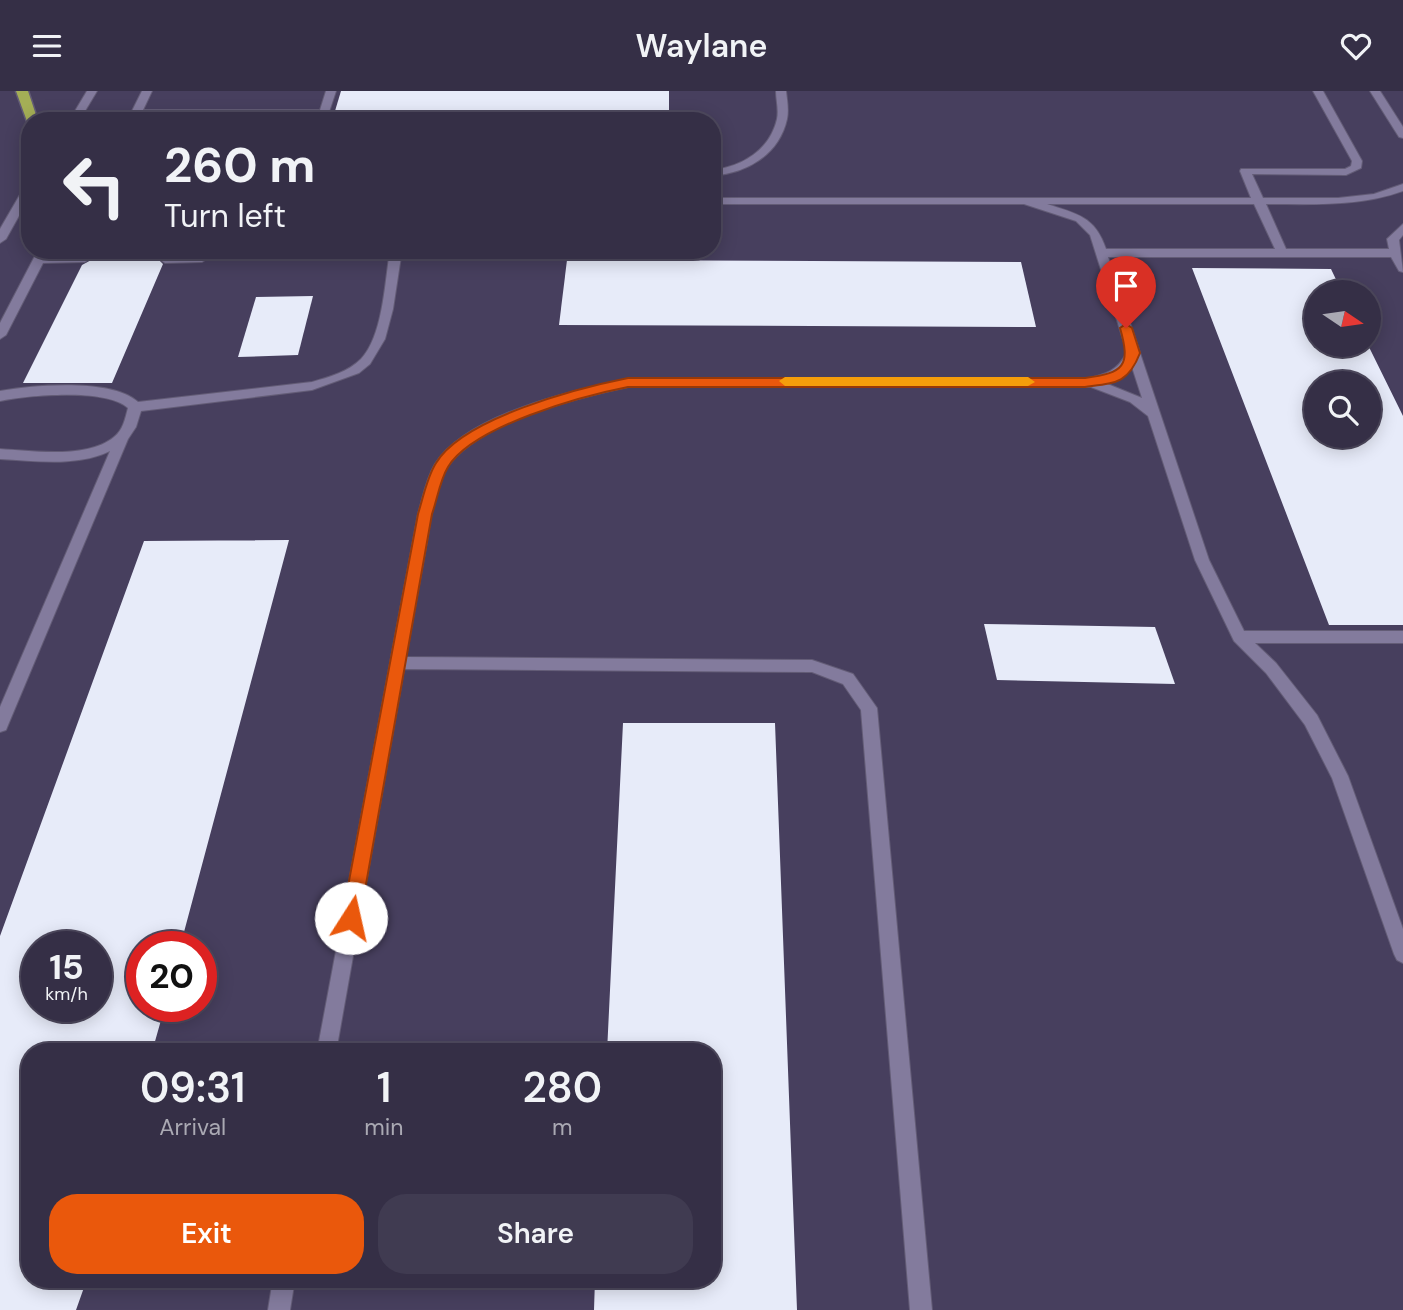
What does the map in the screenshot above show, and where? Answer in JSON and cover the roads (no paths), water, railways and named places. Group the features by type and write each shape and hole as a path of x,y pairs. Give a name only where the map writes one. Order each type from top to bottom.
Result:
{"highway":[{"path":"22,91 29,112"}],"lane":[{"path":"79,112 92,91"},
{"path":"136,112 147,91"},
{"path":"325,112 331,91"},
{"path":"721,173 752,164 772,143 783,117 781,91"},
{"path":"1282,253 1245,171 1346,172 1356,168 1357,161 1318,91"},
{"path":"1375,91 1403,135"},
{"path":"721,201 1338,201 1376,197 1403,187"},
{"path":"1026,201 1080,219 1095,234 1151,414 1202,560 1239,637 1271,668 1311,720 1340,776 1403,954"},
{"path":"0,239 21,202"},
{"path":"1403,228 1393,239 1395,253 1403,268"},
{"path":"1103,253 1395,253"},
{"path":"0,335 39,259"},
{"path":"1,393 100,393 123,397 135,407 312,386 339,378 366,361 379,338 394,259"},
{"path":"328,1043 425,514 441,465 467,439 502,421 598,388 628,383 1085,383 1114,379 1127,368 1133,353"},
{"path":"1085,383 1118,390 1136,398 1151,414"},
{"path":"0,725 122,440 134,422 135,407"},
{"path":"0,454 78,455 99,451 122,440"},
{"path":"1239,637 1403,638"},
{"path":"398,663 812,666 848,679 869,708 921,1310"},
{"path":"279,1310 283,1288"}]}
